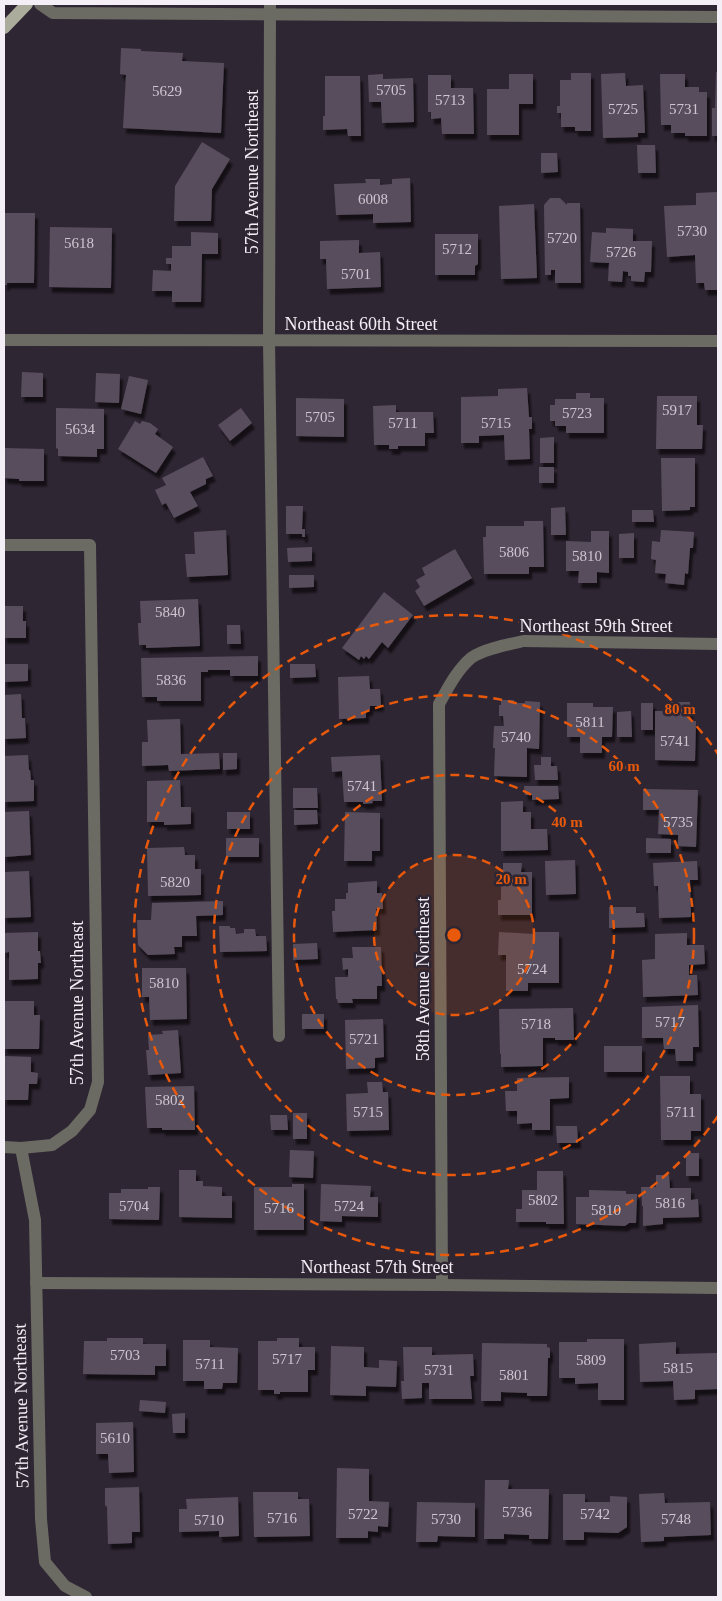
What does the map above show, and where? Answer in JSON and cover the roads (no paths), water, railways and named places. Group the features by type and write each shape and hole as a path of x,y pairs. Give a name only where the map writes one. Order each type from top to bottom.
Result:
{"main road":[{"path":"4,28 27,4"}],"street":[{"path":"40,4 53,13 270,10 718,17"},
{"name":"57th Avenue Northeast","path":"270,10 269,341 279,1036"},
{"name":"Northeast 60th Street","path":"4,340 718,341"},
{"name":"57th Avenue Northeast","path":"4,545 90,545 98,1082 90,1110 72,1131 52,1145 21,1148 35,1220 40,1519 45,1562 65,1586 86,1597"},
{"name":"Northeast 59th Street","path":"455,677 472,657 498,647 524,641 718,644"},
{"name":"58th Avenue Northeast","path":"442,1284 439,704 455,677"},
{"path":"4,1147 21,1148"},
{"name":"Northeast 57th Street","path":"36,1283 442,1284 718,1288"}]}
